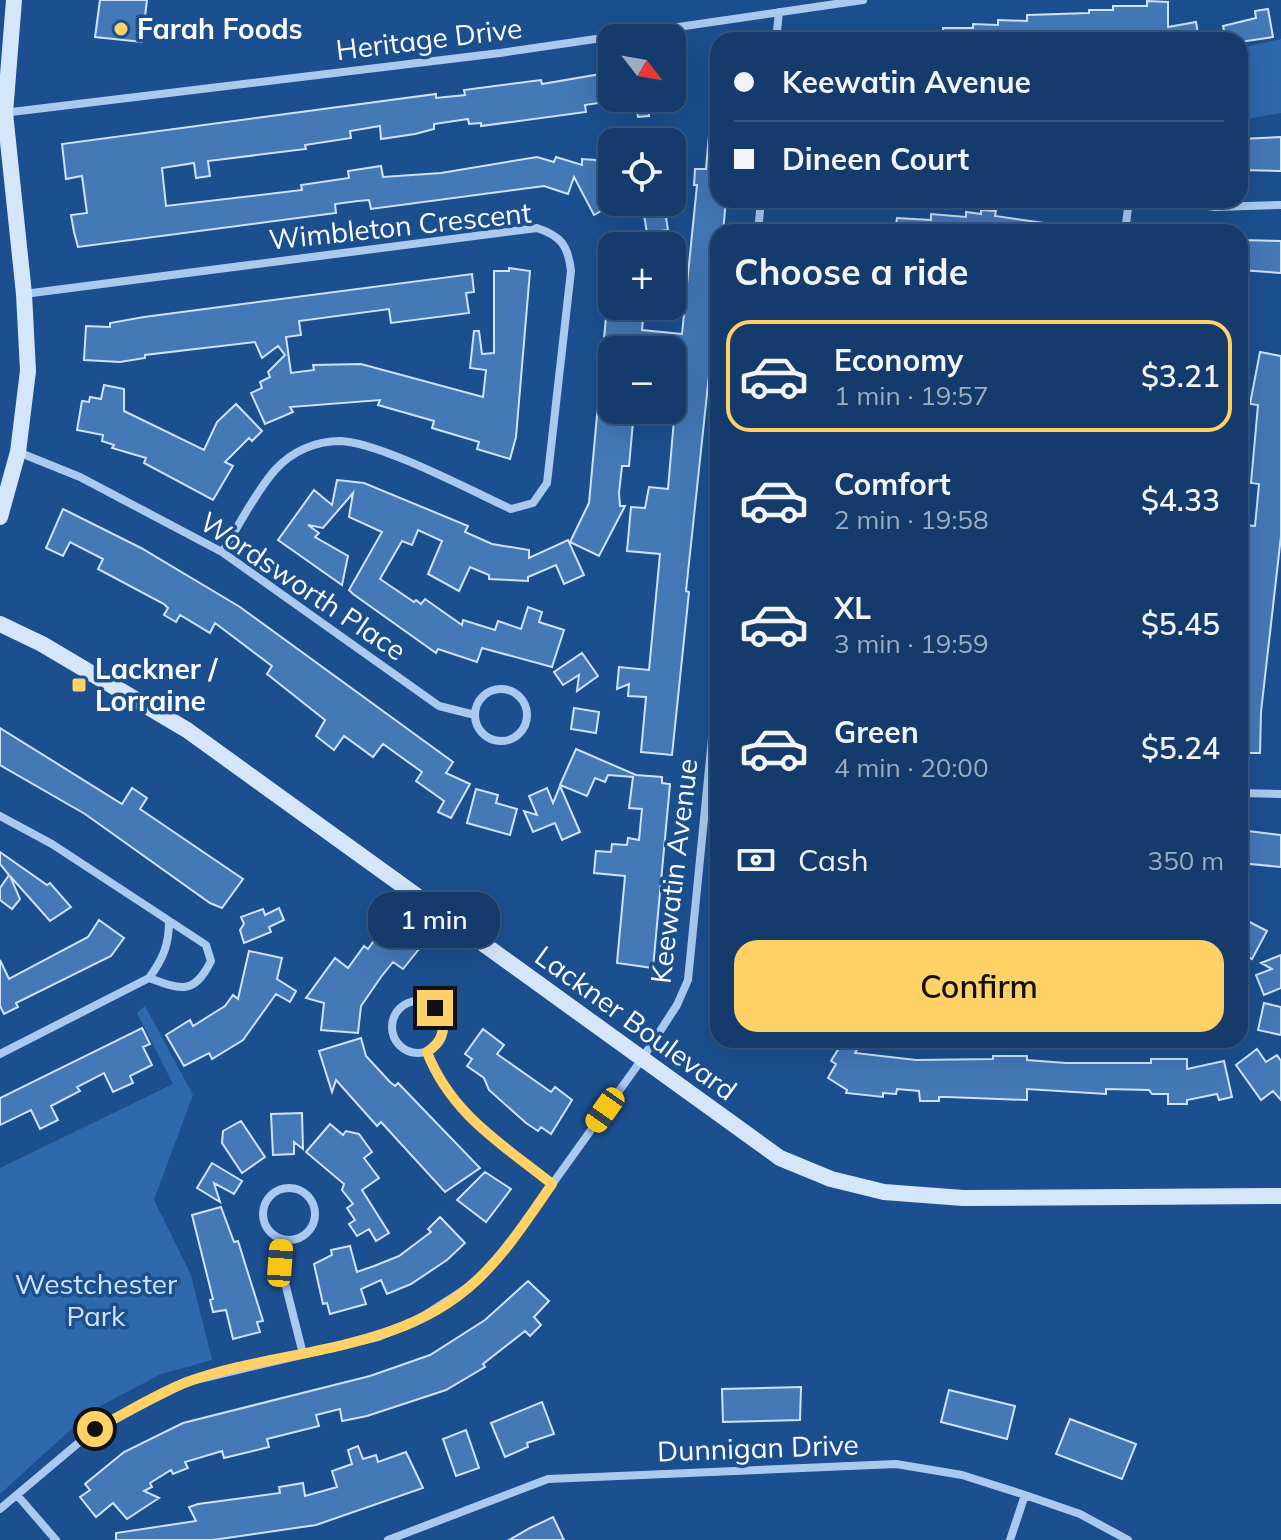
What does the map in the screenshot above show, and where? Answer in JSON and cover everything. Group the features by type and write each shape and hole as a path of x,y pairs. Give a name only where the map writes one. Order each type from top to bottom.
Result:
{"main road":[{"path":"0,517 18,452 28,371 24,294 2,113 14,0"},
{"name":"Lackner Boulevard","path":"0,624 54,651 187,730 780,1158 831,1179 884,1192 963,1198 1281,1196"}],"street":[{"name":"Heritage Drive","path":"2,113 500,53 863,0"},
{"path":"777,32 779,12"},
{"path":"1248,206 1281,205"},
{"name":"Wimbleton Crescent","path":"24,294 537,228 557,235 569,251 571,271 547,483 533,503 511,509 371,447 343,441 318,442 292,455 275,471 222,552"},
{"name":"Wordsworth Place","path":"18,452 80,477 222,552 439,706 475,715"},
{"name":"Wordsworth Place","path":"498,689 520,698 527,716 520,732 500,741 484,734 475,715 482,698 498,689"},
{"path":"1248,793 1281,794"},
{"name":"Keewatin Avenue","path":"0,1509 95,1429 187,1382 378,1337 448,1302 476,1282 505,1250 677,1005 688,980 710,801"},
{"path":"0,816 52,844 206,945 211,961 202,979 189,987 175,987 149,978"},
{"path":"0,1054 149,978 169,942 169,921"},
{"path":"408,1003 427,1003 440,1015 442,1035 427,1052 407,1051 395,1040 392,1032 395,1015 408,1003"},
{"path":"427,1052 439,1083 471,1117 492,1139 552,1184"},
{"path":"296,1190 310,1199 314,1222 303,1236 282,1239 267,1229 263,1211 277,1191 296,1190"},
{"path":"282,1239 280,1263 303,1354"},
{"name":"Dunnigan Drive","path":"388,1540 401,1538 548,1479 896,1464 962,1475 1025,1495 1080,1514 1128,1540"},
{"path":"17,1495 56,1540"},
{"path":"1010,1540 1025,1495"}],"green space":[{"path":"1281,39 1281,113 1248,119 1248,46"},
{"name":"Westchester Park","path":"145,1006 193,1095 154,1200 191,1275 212,1360 161,1374 91,1411 0,1494 0,1168 173,1084 137,1013"}],"building":[{"path":"100,0 147,0 142,42 95,37"},
{"path":"1147,1 1168,2 1168,27 1196,22 1198,32 943,32 943,28 973,28 973,24 998,25 998,20 1027,21 1027,15 1089,13 1089,10 1113,10 1113,6 1147,6"},
{"path":"1268,9 1273,37 1248,41 1248,32 1224,32 1223,26 1256,18 1255,11"},
{"path":"598,74 598,103 585,105 586,112 481,126 481,123 469,124 468,119 434,124 434,129 415,134 381,139 380,126 350,131 351,138 305,145 306,149 208,161 210,176 196,178 194,163 162,168 166,206 302,190 301,185 349,178 348,171 381,166 383,177 441,173 537,157 554,162 556,157 582,165 582,159 596,160 598,213 594,215 574,177 568,194 544,186 371,209 369,200 358,201 335,204 336,213 78,247 71,215 87,213 82,176 66,179 62,144 436,94 436,98 465,95 464,90 541,80 542,84"},
{"path":"637,112 649,112 649,116 638,117"},
{"path":"710,135 710,208 725,208 724,224 710,224 710,366 672,755 641,752 646,697 628,696 629,684 617,689 619,667 649,670 660,554 627,551 631,507 645,508 649,487 668,489 674,424 686,424 686,336 604,336 606,320 643,320 642,330 682,334 683,320 686,320 697,185 694,185 695,169 706,169"},
{"path":"1281,137 1281,171 1248,170 1248,139"},
{"path":"981,210 996,211 995,216 1052,224 896,224 897,218 931,220 931,214 966,217 966,212 981,214"},
{"path":"644,216 666,216 668,230 647,232"},
{"path":"1248,240 1281,241 1281,273 1248,271"},
{"path":"509,268 530,271 516,437 510,459 477,449 479,442 432,428 434,421 378,405 380,400 290,407 293,412 265,424 251,393 262,388 260,382 270,377 268,372 285,355 278,346 262,358 255,342 145,355 145,358 120,362 84,360 86,326 110,327 110,323 144,317 472,274 474,292 466,293 469,313 391,323 389,309 299,321 301,335 286,337 291,373 314,370 313,365 361,364 483,397 486,370 470,368 474,331 479,331 482,354 494,353 494,271 509,271"},
{"path":"1260,352 1281,356 1281,536 1261,712 1260,753 1248,753 1248,525 1255,526 1259,484 1251,483 1258,405 1250,404"},
{"path":"104,385 124,389 124,411 204,450 217,422 236,404 262,431 252,441 249,438 225,462 233,466 213,500 144,463 146,458 112,448 114,445 102,441 103,435 77,430 82,401 89,402 90,397 101,399"},
{"path":"598,404 598,424 633,424 629,466 622,466 619,493 620,506 625,506 599,556 570,542 589,503"},
{"path":"337,480 364,483 468,526 465,532 492,544 529,550 529,558 568,540 584,575 564,584 556,565 528,577 528,581 489,579 489,575 470,567 459,591 428,574 442,541 418,530 412,545 402,541 380,579 414,602 416,600 421,604 425,599 462,625 463,620 495,630 498,621 521,629 528,607 542,612 539,622 564,630 552,667 482,648 477,662 438,649 436,653 353,594 349,590 382,532 349,517 353,493 323,528 308,525 319,533 315,537 348,556 342,585 278,540 314,490 332,505"},
{"path":"63,509 141,548 240,607 453,762 446,773 470,784 451,818 438,812 444,801 416,781 422,772 383,744 373,757 344,736 334,750 316,736 325,720 267,674 272,666 215,623 210,633 180,615 176,622 164,615 168,608 164,604 98,569 103,559 70,542 63,556 46,548"},
{"path":"582,653 598,676 577,691 579,675 563,685 554,672"},
{"path":"574,708 599,712 596,733 571,729"},
{"path":"0,728 122,804 132,788 147,798 140,809 243,879 222,908 210,903 85,814 0,765"},
{"path":"576,749 636,775 662,777 662,783 670,784 653,968 617,963 625,876 594,873 596,851 611,852 612,844 627,845 628,838 639,840 642,809 629,808 633,777 608,775 605,782 595,778 587,796 560,785"},
{"path":"560,786 580,832 562,840 555,823 533,832 524,811 537,815 529,796 547,788 553,803"},
{"path":"476,789 498,795 496,803 517,809 510,835 467,823"},
{"path":"1248,831 1281,835 1281,867 1248,864"},
{"path":"0,852 47,885 50,883 71,907 50,921 10,876 20,899 12,909 0,900 0,888 9,875 0,864"},
{"path":"279,908 284,920 269,927 271,932 244,943 240,930 244,924 241,917 263,909 265,915"},
{"path":"99,920 124,938 111,956 16,1003 18,1007 4,1014 0,1006 0,960 9,979 88,937"},
{"path":"1248,921 1267,931 1252,959 1248,957"},
{"path":"385,925 419,949 403,969 393,962 381,977 361,1006 358,1033 321,1030 324,1003 306,998 335,958 348,968 364,946 368,949"},
{"path":"249,951 282,958 277,979 296,991 290,1002 276,994 243,1040 212,1059 209,1053 184,1066 166,1035 190,1020 193,1026 225,1006 233,995 238,999"},
{"path":"1281,955 1281,988 1264,995 1256,975 1272,969 1261,963"},
{"path":"1264,1003 1281,1007 1281,1035 1258,1030"},
{"path":"142,1028 150,1044 143,1047 152,1065 130,1076 133,1083 113,1092 104,1073 77,1087 80,1091 51,1106 58,1120 40,1129 31,1110 0,1125 0,1098"},
{"path":"483,1029 504,1045 497,1054 551,1092 555,1087 572,1100 551,1134 541,1127 538,1131 526,1123 489,1090 484,1078 467,1066 472,1059 465,1054"},
{"path":"361,1038 366,1056 390,1082 395,1086 398,1083 480,1168 445,1192 381,1122 377,1126 336,1080 332,1092 319,1051"},
{"path":"839,1048 858,1048 855,1053 916,1060 1027,1056 1027,1060 1066,1063 1151,1063 1151,1059 1187,1059 1187,1069 1224,1061 1232,1097 1219,1100 1217,1094 1187,1100 1187,1104 1168,1104 1168,1094 1152,1094 1149,1090 1106,1089 1106,1094 1027,1089 1027,1100 939,1097 939,1101 920,1101 919,1091 897,1089 896,1094 883,1093 883,1097 846,1093 847,1090 828,1078 836,1064 831,1061"},
{"path":"1257,1049 1266,1062 1277,1055 1281,1061 1281,1100 1273,1091 1261,1100 1236,1065"},
{"path":"302,1113 303,1149 294,1142 294,1154 273,1155 271,1114"},
{"path":"241,1121 265,1157 242,1173 222,1143 223,1131"},
{"path":"330,1124 343,1135 346,1131 359,1134 372,1152 364,1158 379,1178 362,1190 389,1233 376,1241 369,1229 357,1236 349,1224 355,1220 347,1208 353,1204 342,1190 344,1184 306,1152"},
{"path":"212,1163 242,1181 234,1194 214,1183 220,1202 197,1188"},
{"path":"485,1172 511,1189 486,1222 457,1200"},
{"path":"221,1207 234,1242 238,1241 263,1321 257,1322 260,1332 233,1339 226,1310 213,1312 210,1300 213,1299 192,1215"},
{"path":"440,1217 465,1243 447,1260 411,1284 387,1294 381,1280 361,1289 366,1304 330,1314 327,1303 323,1304 314,1264 332,1255 331,1250 350,1246 357,1272 374,1266 399,1256 431,1232 428,1229"},
{"path":"528,1281 549,1301 534,1317 541,1325 530,1336 525,1331 483,1364 485,1367 446,1390 342,1421 340,1409 316,1415 319,1426 267,1439 269,1447 224,1458 222,1451 185,1462 188,1468 173,1474 171,1470 150,1483 152,1487 144,1491 159,1498 127,1519 113,1503 96,1517 80,1497 90,1490 85,1484 124,1452 183,1423 370,1376 430,1355 485,1320"},
{"path":"801,1387 800,1420 723,1422 722,1389"},
{"path":"949,1390 1015,1406 1007,1439 941,1422"},
{"path":"542,1402 554,1434 527,1443 528,1447 505,1457 491,1423"},
{"path":"1070,1419 1136,1444 1122,1479 1056,1454"},
{"path":"466,1430 479,1468 456,1476 443,1439"},
{"path":"358,1446 363,1459 376,1455 378,1462 406,1452 423,1488 316,1525 213,1540 116,1540 116,1533 196,1521 189,1507 198,1504 280,1493 279,1487 303,1483 305,1496 337,1487 332,1471 352,1464 348,1450"},
{"path":"553,1517 564,1540 509,1540 530,1528"}],"place":[{"name":"Farah Foods","path":"121,29"},
{"name":"Lackner / Lorraine","path":"79,685"}],"route":[{"path":"95,1429 187,1382 378,1337 414,1322 476,1282 505,1250 552,1184 492,1139 439,1083 427,1052 440,1040 444,1026 435,1008"}]}
